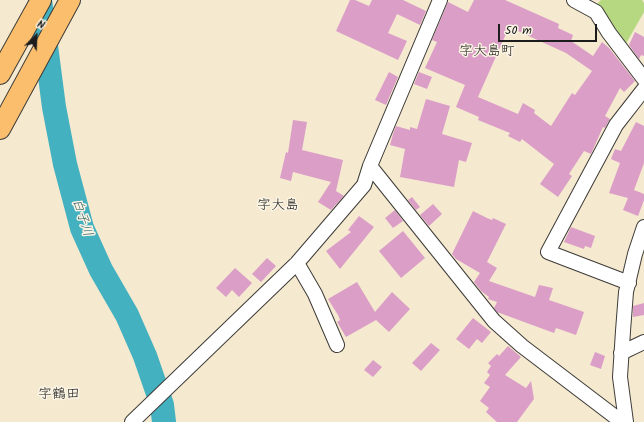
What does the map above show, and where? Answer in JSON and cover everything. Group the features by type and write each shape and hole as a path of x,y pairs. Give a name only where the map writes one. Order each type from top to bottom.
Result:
{"highway":[{"path":"4,66 41,0"},
{"path":"1,128 70,0"}],"street":[{"path":"137,418 297,263 364,185 370,166 440,0"},
{"path":"574,0 588,6 596,12 609,33 644,79"},
{"path":"629,283 548,252 616,125 644,89"},
{"path":"370,166 494,321 522,346 622,422"},
{"path":"626,422 620,377 621,353 629,283 644,227"},
{"path":"297,263 315,294 337,345"},
{"path":"621,353 644,342"}],"green space":[{"path":"601,0 642,0 644,3 644,12 624,47 594,7"}],"building":[{"path":"350,0 355,0 369,6 372,0 403,0 426,11 420,25 397,14 388,33 407,41 398,60 336,31"},
{"path":"474,0 505,0 559,24 558,28 573,35 571,41 593,56 602,42 609,48 635,81 624,92 620,88 605,116 610,119 605,128 603,127 591,154 584,151 569,174 572,176 558,197 540,184 554,164 522,139 520,142 508,136 510,133 478,120 479,117 456,107 465,85 425,68 437,42 432,40 448,2 468,12","holes":["509,27 566,53 592,71 575,95 572,93 551,126 534,113 535,110 523,103 518,114 478,97"]},
{"path":"635,32 644,37 644,56 641,55 639,59 629,45"},
{"path":"389,72 398,77 386,105 375,100"},
{"path":"419,72 432,77 427,89 414,84"},
{"path":"426,99 450,106 442,134 472,143 466,162 459,160 454,187 400,177 405,149 390,145 393,134 396,126 410,130 410,127 417,129"},
{"path":"293,120 307,122 302,150 343,160 336,191 344,196 331,210 318,202 331,182 293,172 291,181 280,178 286,152 288,153"},
{"path":"636,122 644,126 644,163 634,190 644,194 644,200 638,216 623,210 628,198 609,193 620,163 611,159 615,149 621,151"},
{"path":"412,197 420,207 416,210 408,200"},
{"path":"433,204 442,214 429,226 420,215"},
{"path":"395,210 403,221 393,228 385,218"},
{"path":"473,211 492,220 493,218 506,224 487,262 497,268 489,281 535,297 539,285 553,288 549,300 584,312 576,335 556,328 554,333 497,312 494,308 497,302 488,299 489,297 481,291 474,282 480,273 456,259 452,254"},
{"path":"359,216 374,227 340,269 326,251 351,232 348,230"},
{"path":"571,227 595,236 591,248 585,246 584,249 564,242"},
{"path":"403,231 425,258 401,278 379,251"},
{"path":"267,258 276,266 261,282 252,274"},
{"path":"235,268 252,283 239,297 232,290 226,297 216,288"},
{"path":"357,282 375,312 392,292 410,309 389,332 376,320 346,337 337,322 340,320 338,315 328,299"},
{"path":"644,303 644,315 633,317 633,306"},
{"path":"473,318 491,332 482,343 477,339 469,349 456,339"},
{"path":"431,343 440,350 421,371 412,363"},
{"path":"508,346 521,357 505,375 526,388 531,381 534,399 517,422 497,422 486,412 489,408 480,401 490,387 484,383 490,375 487,372 491,366 488,363 497,354 499,356"},
{"path":"595,352 605,356 601,369 590,365"},
{"path":"373,360 382,367 373,377 364,370"}],"waterway":[{"name":"白子川","path":"40,0 54,107 65,164 82,228 101,270 127,315 145,356 162,405 164,422"}],"district":[{"name":"字大島町","path":"487,53"},
{"name":"字大島","path":"278,207"},
{"name":"字鶴田","path":"59,396"}]}
